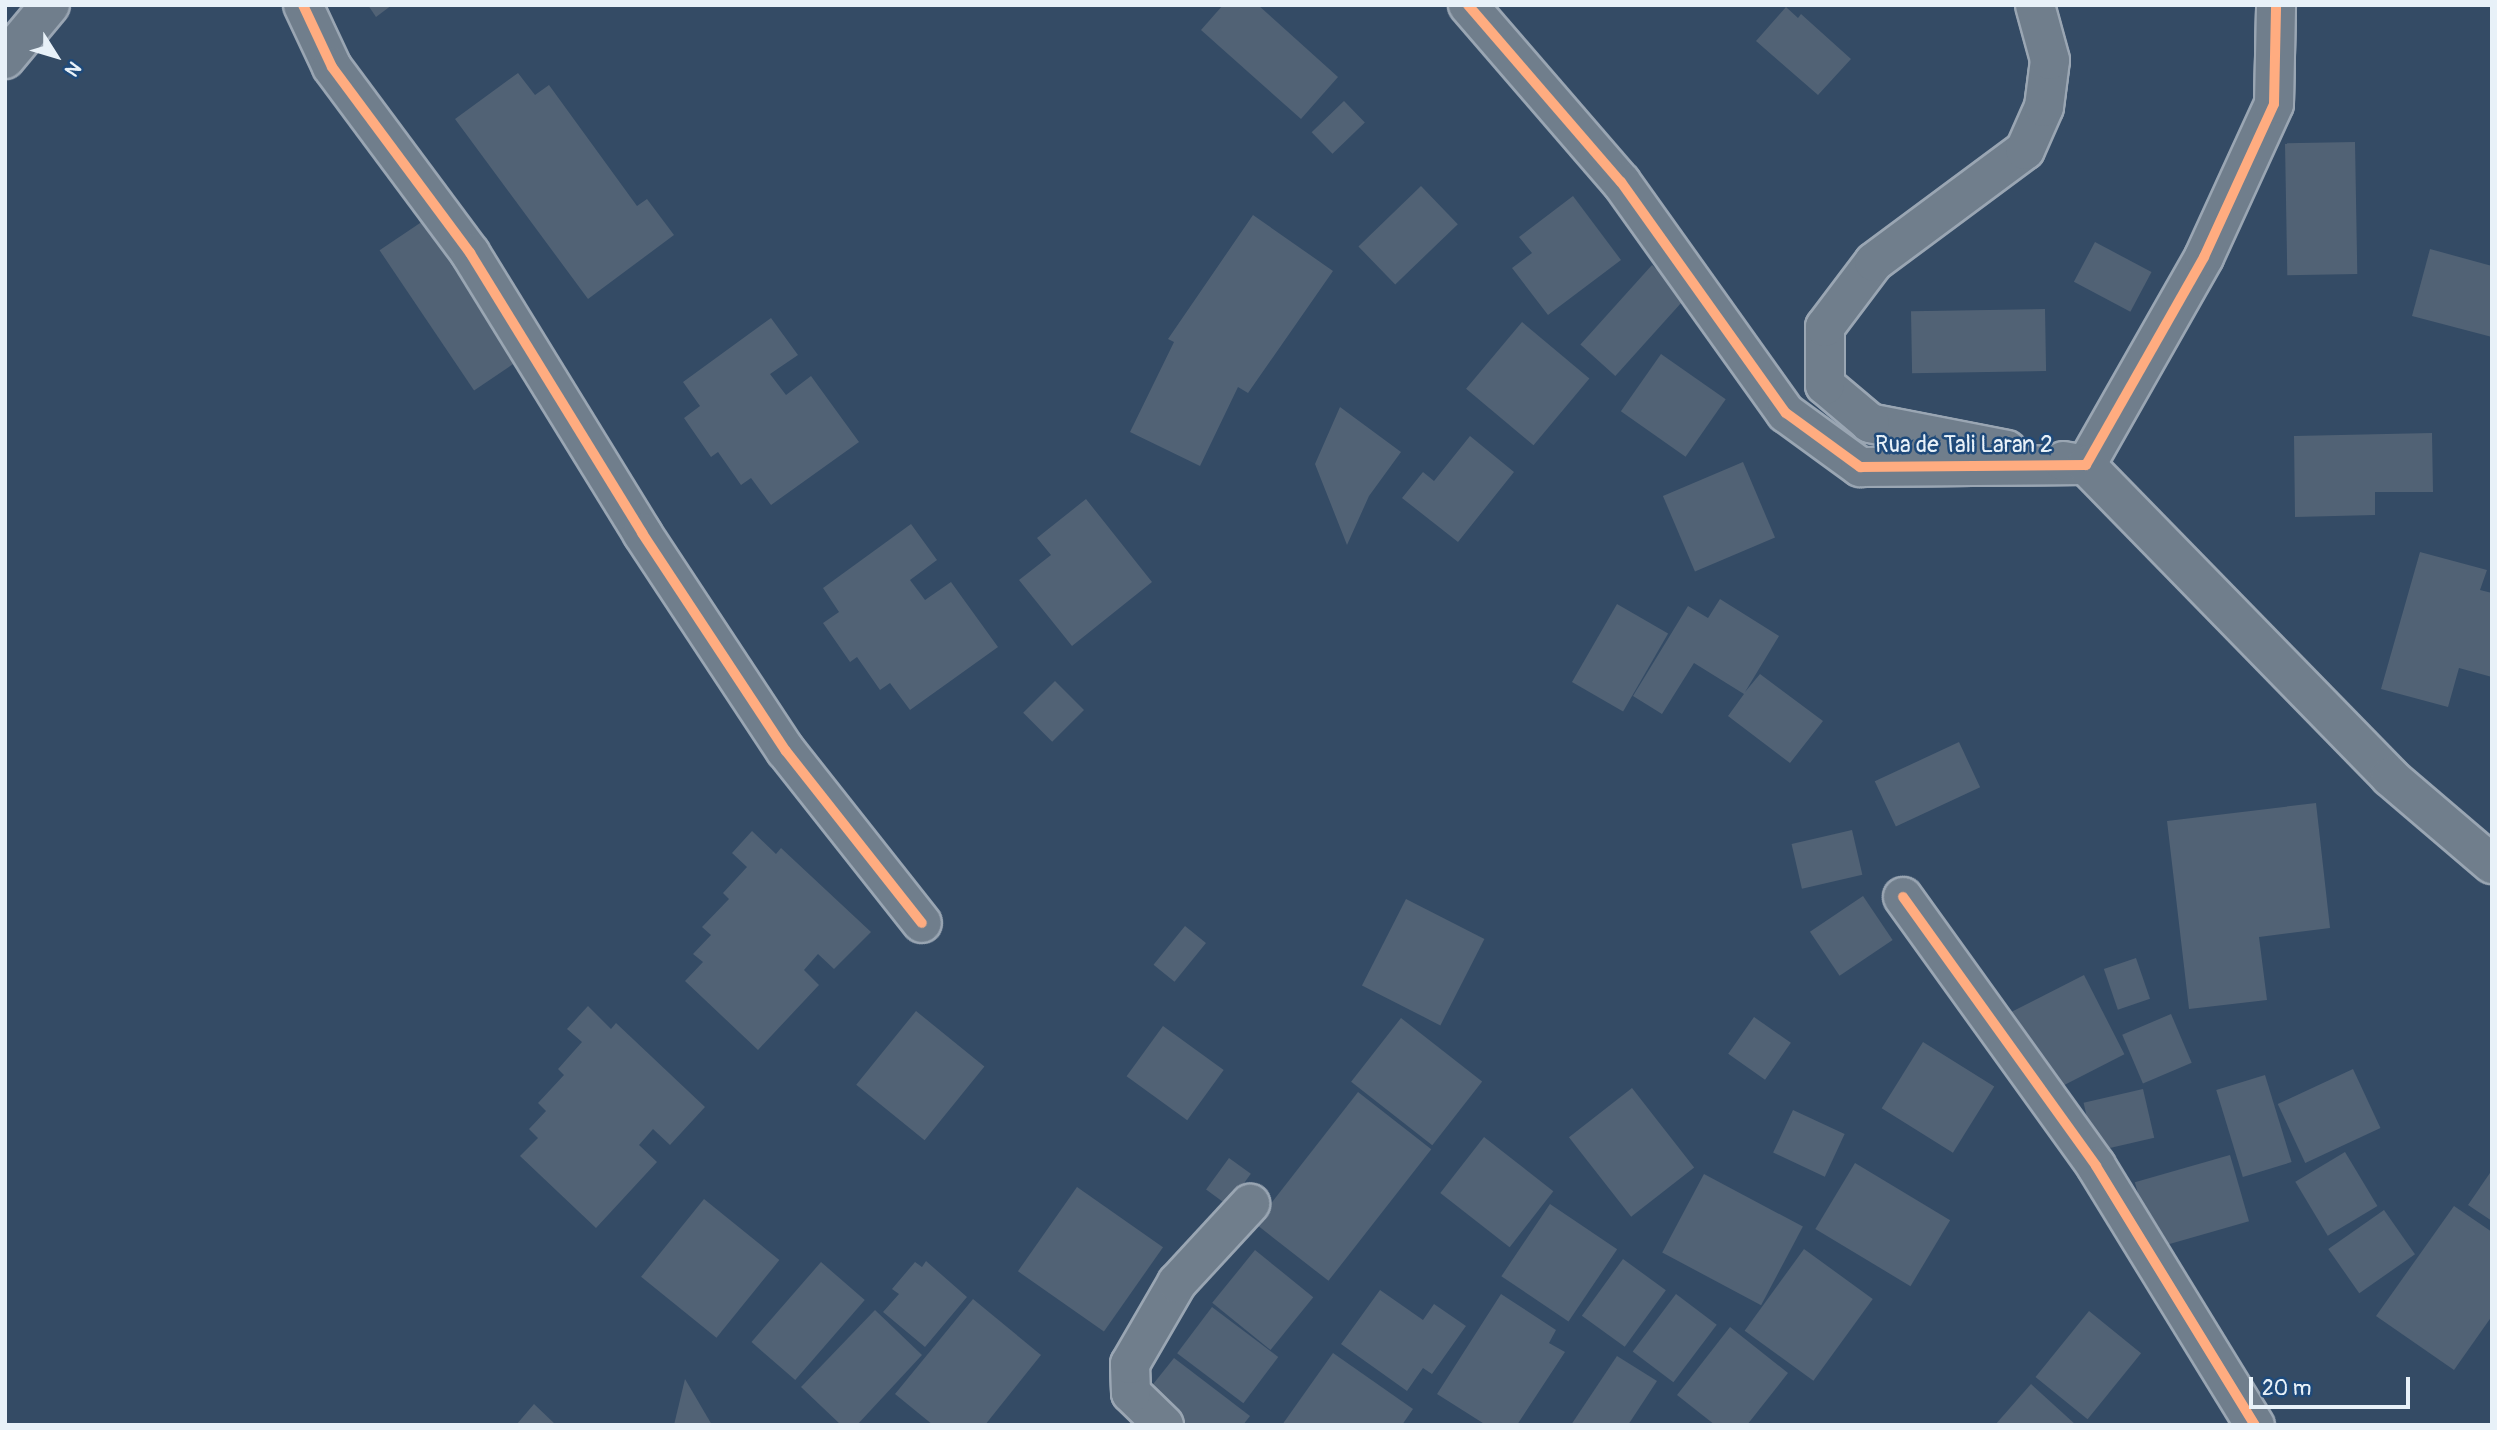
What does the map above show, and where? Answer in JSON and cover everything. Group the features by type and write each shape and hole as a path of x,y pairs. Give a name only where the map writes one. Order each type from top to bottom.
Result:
{"street":[{"path":"5,59 50,5"},
{"path":"303,5 332,66 470,253 642,533 786,751 922,923"},
{"name":"Rua de Tali Laran 2","path":"1468,5 1621,182 1786,412 1860,467 2086,466 2204,257 2274,103 2276,5"},
{"path":"2035,5 2050,60 2044,107 2025,150 1874,262 1825,327 1825,385 1870,423 2086,466 2390,777 2492,864"},
{"path":"1903,897 2096,1166 2255,1425"},
{"path":"1164,1425 1131,1393 1130,1364 1177,1283 1250,1204"}],"building":[{"path":"368,5 392,5 376,17"},
{"path":"1223,5 1258,5 1338,77 1301,119 1201,30"},
{"path":"1786,7 1798,18 1801,14 1851,59 1818,95 1756,41"},
{"path":"518,73 535,95 549,85 637,206 647,199 674,235 588,299 455,119"},
{"path":"1344,101 1365,123 1332,154 1312,132"},
{"path":"2355,142 2357,274 2287,275 2285,143"},
{"path":"1421,186 1458,224 1395,285 1358,246"},
{"path":"1573,196 1621,260 1548,315 1512,268 1532,253 1519,237"},
{"path":"1253,215 1333,271 1248,393 1238,387 1200,466 1130,432 1174,342 1168,339"},
{"path":"426,219 521,359 474,390 380,250"},
{"path":"2095,242 2152,272 2130,312 2074,282"},
{"path":"2430,249 2492,266 2492,337 2412,316"},
{"path":"1652,265 1687,296 1615,376 1580,345"},
{"path":"2045,309 2046,371 1912,373 1911,311"},
{"path":"771,318 798,355 770,374 786,395 811,376 859,442 771,505 751,478 741,485 718,452 711,457 684,418 700,406 683,382"},
{"path":"1522,322 1589,379 1533,445 1466,389"},
{"path":"1661,354 1726,399 1686,457 1621,411"},
{"path":"1340,407 1401,452 1369,496 1347,545 1315,464"},
{"path":"2432,433 2433,492 2375,492 2375,515 2295,517 2294,436"},
{"path":"1470,436 1514,472 1458,542 1402,498 1423,472 1434,481"},
{"path":"1743,462 1775,537 1695,571 1663,496"},
{"path":"1086,499 1152,582 1072,646 1019,580 1051,555 1037,538"},
{"path":"911,524 937,560 910,580 925,600 951,582 998,647 910,710 890,683 880,690 857,657 850,662 823,623 839,612 823,588"},
{"path":"2420,552 2487,570 2480,590 2492,593 2492,677 2459,668 2448,707 2381,689"},
{"path":"1720,599 1779,636 1745,692 1760,674 1823,721 1790,763 1728,716 1744,694 1694,663 1662,714 1633,696 1688,606 1708,618"},
{"path":"1617,604 1668,634 1623,711 1572,682"},
{"path":"1055,681 1084,710 1052,742 1023,713"},
{"path":"1959,742 1980,787 1896,827 1875,781"},
{"path":"2316,803 2330,928 2259,937 2267,1000 2189,1009 2167,821"},
{"path":"1852,830 1862,875 1802,889 1792,844"},
{"path":"752,831 776,854 781,848 871,932 834,969 818,954 804,970 819,985 758,1050 685,981 703,962 693,954 711,935 702,927 729,899 723,893 747,867 732,853"},
{"path":"1863,896 1893,940 1840,976 1810,932"},
{"path":"1406,899 1484,939 1440,1025 1362,985"},
{"path":"1185,926 1206,943 1175,982 1154,965"},
{"path":"2136,958 2150,999 2118,1010 2104,969"},
{"path":"2084,975 2124,1054 2049,1093 2008,1014"},
{"path":"588,1006 611,1029 616,1023 705,1107 670,1145 653,1129 639,1145 657,1162 596,1228 520,1156 538,1138 529,1129 546,1111 538,1103 564,1075 558,1069 582,1042 567,1029"},
{"path":"916,1011 984,1066 925,1140 856,1085"},
{"path":"2171,1014 2192,1063 2143,1083 2122,1035"},
{"path":"1754,1017 1791,1043 1765,1080 1728,1054"},
{"path":"1401,1018 1482,1081 1432,1145 1351,1082"},
{"path":"1163,1026 1224,1070 1187,1120 1127,1076"},
{"path":"1923,1042 1994,1087 1953,1153 1882,1108"},
{"path":"2353,1069 2380,1128 2305,1163 2278,1104"},
{"path":"2265,1075 2292,1162 2243,1177 2216,1090"},
{"path":"1632,1088 1694,1168 1631,1217 1569,1137"},
{"path":"2143,1089 2154,1138 2095,1151 2084,1103"},
{"path":"1358,1092 1431,1149 1328,1281 1255,1224"},
{"path":"1793,1110 1845,1134 1825,1177 1773,1153"},
{"path":"1484,1137 1553,1191 1510,1247 1440,1193"},
{"path":"2345,1152 2377,1206 2328,1236 2295,1182"},
{"path":"2230,1155 2249,1221 2154,1249 2135,1182"},
{"path":"1229,1158 1251,1174 1228,1205 1206,1190"},
{"path":"1855,1163 1950,1220 1910,1286 1815,1229"},
{"path":"2492,1170 2492,1221 2468,1205"},
{"path":"1704,1174 1803,1227 1761,1305 1662,1253"},
{"path":"1077,1187 1163,1247 1104,1332 1018,1271"},
{"path":"704,1199 779,1260 716,1338 641,1277"},
{"path":"1550,1204 1617,1249 1569,1321 1501,1276"},
{"path":"2454,1206 2492,1232 2492,1316 2454,1370 2376,1316"},
{"path":"2384,1210 2415,1254 2359,1293 2328,1249"},
{"path":"1804,1249 1873,1299 1813,1381 1745,1331"},
{"path":"1255,1250 1313,1297 1270,1350 1212,1303"},
{"path":"1623,1259 1666,1290 1625,1347 1582,1316"},
{"path":"926,1261 967,1297 925,1347 883,1312 899,1294 892,1289 915,1262 922,1267"},
{"path":"821,1262 865,1300 795,1380 751,1342"},
{"path":"1380,1290 1423,1320 1434,1304 1466,1326 1432,1374 1423,1368 1407,1391 1341,1344"},
{"path":"1501,1294 1556,1330 1549,1343 1565,1352 1517,1425 1486,1425 1437,1394"},
{"path":"1676,1294 1717,1325 1673,1382 1633,1352"},
{"path":"973,1299 1041,1355 985,1425 933,1425 895,1394"},
{"path":"1212,1307 1278,1357 1243,1403 1177,1353"},
{"path":"875,1310 922,1355 857,1425 841,1425 801,1387"},
{"path":"2089,1311 2141,1353 2088,1419 2036,1377"},
{"path":"1730,1327 1788,1373 1747,1425 1715,1425 1677,1395"},
{"path":"1333,1353 1413,1409 1402,1425 1282,1425"},
{"path":"1617,1356 1657,1381 1628,1425 1571,1425"},
{"path":"1174,1358 1250,1416 1243,1425 1176,1425 1142,1398"},
{"path":"685,1379 712,1425 674,1425"},
{"path":"2031,1384 2076,1425 1995,1425"},
{"path":"534,1404 556,1425 516,1425"}],"cycle path":[{"path":"303,5 332,67 470,253 642,533 786,751 922,923"},
{"path":"1468,5 1621,182 1786,413 1860,467 2086,465 2204,257 2274,104 2276,5"},
{"path":"1903,897 2096,1166 2255,1425"}]}
